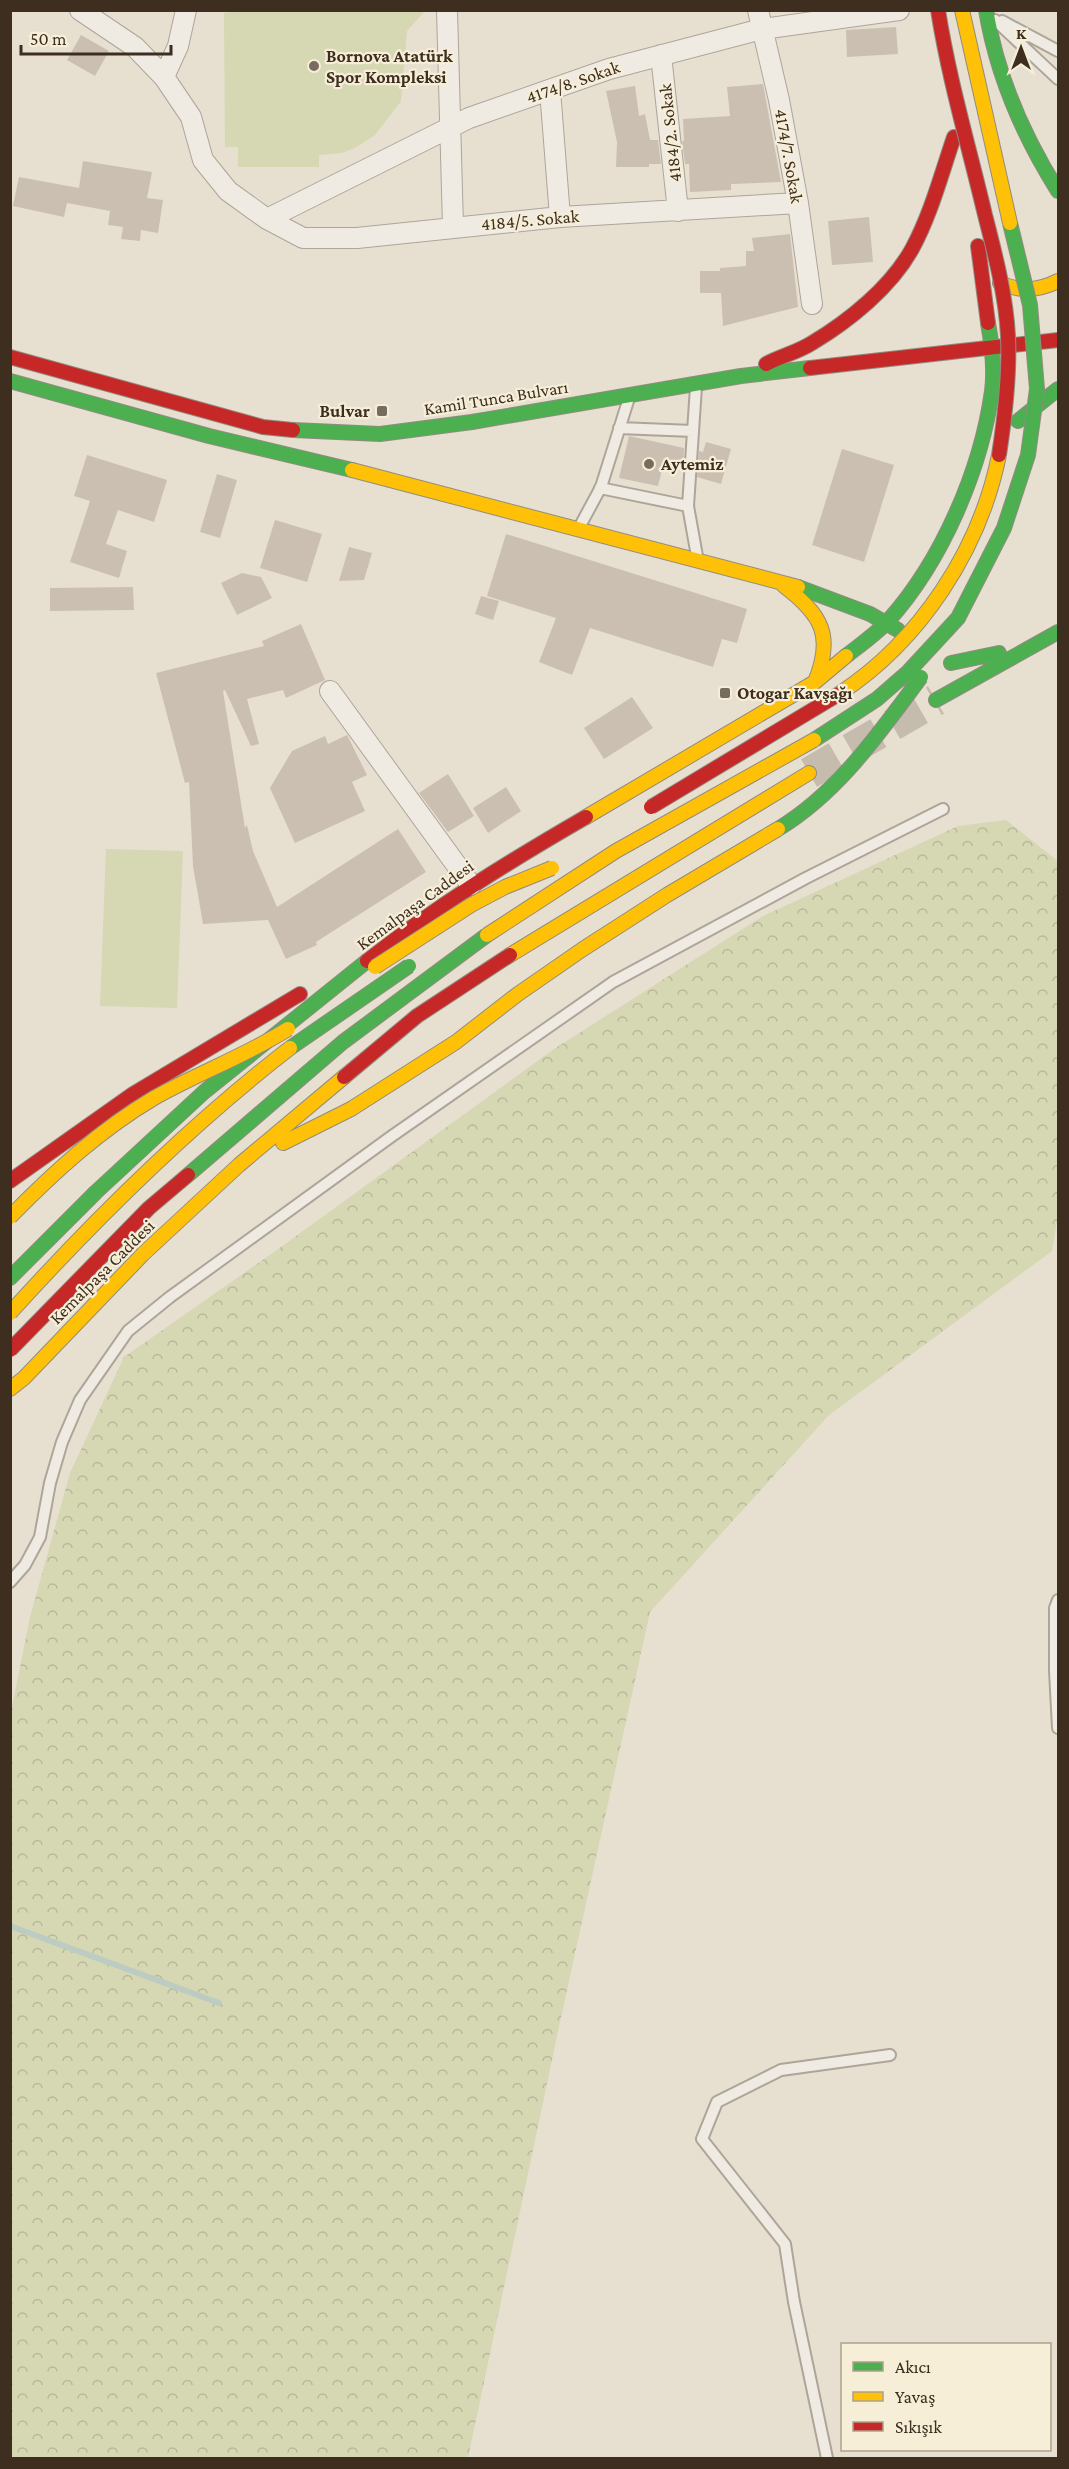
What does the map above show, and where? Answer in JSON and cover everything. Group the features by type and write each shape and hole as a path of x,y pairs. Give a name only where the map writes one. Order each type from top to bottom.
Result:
{"main road":[{"path":"926,10 979,251 993,346 992,389 988,417 965,490"},
{"path":"640,814 819,708 866,675 921,620 947,584 971,542 990,492 1001,451 1008,401 1008,335 997,265 952,89 938,10"},
{"path":"239,1165 351,1109 456,1042 518,994 583,949 667,895 794,819 816,803 847,772 900,707 931,664 958,618 1004,528 1028,455 1037,389 1030,305 978,88 962,10"},
{"path":"986,11 992,46 1007,97 1023,133 1059,191"},
{"path":"741,376 811,343 879,292 903,264 919,233 954,137"},
{"path":"979,251 987,270 996,281 1012,289 1029,290 1059,281"},
{"path":"993,346 1059,340"},
{"name":"Kamil Tunca Bulvarı","path":"10,357 263,427 321,433 380,434 472,422 741,376 993,346"},
{"path":"10,381 209,436 579,529 829,597 892,626"},
{"path":"965,490 982,461 1006,431 1059,389"},
{"name":"Kemalpaşa Caddesi","path":"10,1278 96,1192 204,1092 399,936 471,885 815,682 892,626 948,529 965,490"},
{"path":"781,584 807,606 822,631 825,650 815,682"},
{"path":"10,1350 149,1208 343,1041 476,942 616,851 816,739 877,699 908,672 958,618"},
{"path":"936,700 1029,646 1059,632"},
{"path":"951,663 1029,646"},
{"name":"Kemalpaşa Caddesi","path":"10,1389 24,1378 143,1254 239,1165 417,1016 455,989 542,935 809,773"},
{"path":"504,865 530,865 541,870 553,884 558,901 556,914 542,935"},
{"path":"10,1217 51,1177 126,1116 156,1097 272,1039 342,989 471,905 505,887 556,865 483,915"},
{"path":"10,1181 133,1094 399,936"},
{"path":"10,1312 146,1170 285,1052 423,956"},
{"path":"96,1192 87,1202 82,1214 82,1227 86,1240 105,1258 118,1261 143,1254"},
{"path":"10,1394 24,1378"}],"street":[{"name":"4184/5. Sokak","path":"80,10 135,47 164,77 191,117 203,160 228,191 267,219 303,238 357,238 560,217 798,203"},
{"path":"164,77 178,46 186,10"},
{"path":"447,10 453,227"},
{"name":"4174/8. Sokak","path":"267,219 469,118 609,69 661,55 760,20 899,10"},
{"name":"4174/7. Sokak","path":"760,20 779,100 798,203 812,304"},
{"name":"4184/2. Sokak","path":"661,55 678,211"},
{"path":"550,90 560,217"},
{"path":"330,690 471,885"}],"lane":[{"path":"986,11 1059,51"},
{"path":"986,11 1059,79"},
{"path":"696,383 688,506 698,561"},
{"path":"579,529 600,488 630,395"},
{"path":"619,428 693,431"},
{"path":"600,488 688,506"},
{"path":"10,1582 25,1565 40,1537 50,1483 62,1442 80,1401 128,1331 170,1297 392,1136 613,982 806,878 943,809"},
{"path":"1059,1600 1055,1608 1055,1671 1059,1728"},
{"path":"827,2458 794,2302 785,2244 702,2139 717,2102 781,2070 890,2055"}],"green space":[{"name":"Bornova Atatürk Spor Kompleksi","path":"425,10 407,31 401,101 375,135 355,148 342,153 319,155 319,167 238,167 238,147 225,147 224,13 230,11"},
{"path":"1006,820 1058,861 1058,1215 1052,1251 829,1415 650,1612 468,2458 11,2458 11,1712 30,1617 70,1473 124,1357 274,1252 554,1049 763,916 958,826"},
{"path":"106,849 183,851 177,1008 100,1006"}],"building":[{"path":"896,27 898,54 847,57 846,30"},
{"path":"81,35 109,51 95,76 67,60"},
{"path":"763,84 781,182 731,184 731,190 690,192 689,164 685,164 682,141 684,141 683,119 730,116 727,87"},
{"path":"635,86 639,116 645,114 650,140 658,140 661,164 649,164 649,167 616,167 617,142 606,91"},
{"path":"83,161 152,172 147,198 163,200 158,233 141,230 140,241 121,239 123,227 108,225 110,211 67,203 64,217 13,206 19,177 79,188"},
{"path":"869,217 873,262 832,265 828,221"},
{"path":"790,234 798,307 723,326 721,293 700,293 700,271 720,271 720,268 746,266 746,251 754,251 752,238"},
{"path":"629,436 684,448 683,466 664,462 658,486 619,478"},
{"path":"706,442 731,449 721,484 697,477 699,451 703,452"},
{"path":"842,449 894,465 864,562 812,545"},
{"path":"87,455 167,480 154,522 118,510 106,544 127,551 119,578 70,562 90,501 74,496"},
{"path":"217,474 237,480 220,538 200,532"},
{"path":"275,520 322,534 307,582 260,568"},
{"path":"506,534 747,609 737,643 722,639 713,667 590,628 572,675 539,662 556,618 487,596"},
{"path":"349,547 372,553 364,580 339,581"},
{"path":"242,573 261,577 272,598 237,615 221,583"},
{"path":"133,587 134,610 50,611 50,588"},
{"path":"481,596 499,601 493,620 475,614"},
{"path":"301,624 325,680 286,698 283,690 247,699 259,744 251,746 225,690 223,691 245,828 247,825 253,851 277,907 398,829 426,872 316,942 317,945 286,959 268,920 203,924 193,866 189,782 185,783 156,673 264,646 262,641"},
{"path":"632,697 653,728 604,759 584,728"},
{"path":"347,735 367,775 352,782 365,811 295,843 270,788 292,751 325,736 328,744"},
{"path":"448,774 474,816 448,832 419,793"},
{"path":"506,787 521,811 488,833 473,808"}],"waterway":[{"path":"10,1926 219,2003"}],"tunnel":[{"path":"809,773 936,700"}],"traffic: fast":[{"path":"986,10 997,58 1013,104 1033,148 1058,191"},
{"path":"814,740 877,699 908,672 958,618 1004,528 1028,455 1037,389 1030,305 1010,223"},
{"path":"846,656 883,626 908,597 942,543 956,513 979,452 987,421 993,374 988,323"},
{"path":"293,430 380,434 472,422 741,376 810,368"},
{"path":"10,381 209,436 352,470"},
{"path":"1018,421 1058,389"},
{"path":"798,587 870,614 898,630"},
{"path":"936,700 1058,632"},
{"path":"951,663 999,653"},
{"path":"778,829 820,798 857,760 921,677"},
{"path":"188,1175 343,1042 487,935"},
{"path":"10,1278 96,1192 204,1092 367,961"},
{"path":"290,1048 409,966"}],"traffic: slow":[{"path":"962,10 1010,223"},
{"path":"1000,283 1015,288 1029,289 1058,281"},
{"path":"839,694 896,648 942,590 977,525 990,490 999,455"},
{"path":"352,470 798,587"},
{"path":"784,586 808,607 821,628 824,652 815,682"},
{"path":"586,817 815,682 846,656"},
{"path":"487,935 616,851 814,740"},
{"path":"510,955 809,773"},
{"path":"351,1109 456,1042 518,994 583,949 667,895 778,829"},
{"path":"375,967 471,905 505,887 552,868"},
{"path":"10,1217 78,1153 134,1110 288,1029"},
{"path":"10,1313 109,1208 215,1109 290,1048"},
{"path":"10,1389 24,1378 143,1254 239,1165 344,1077"},
{"path":"283,1143 351,1109"}],"traffic: jam":[{"path":"938,10 953,88 996,260 1005,306 1008,366 999,455"},
{"path":"766,364 801,349 826,334 854,314 893,277 912,249 925,222 954,137"},
{"path":"978,246 988,323"},
{"path":"810,368 1058,340"},
{"path":"10,357 263,427 293,430"},
{"path":"651,807 839,694"},
{"path":"367,961 474,885 586,817"},
{"path":"344,1077 417,1016 510,955"},
{"path":"10,1181 133,1094 300,994"},
{"path":"10,1350 149,1208 188,1175"}],"place":[{"name":"Bornova Atatürk Spor Kompleksi","path":"314,66"},
{"name":"Bulvar","path":"382,411"},
{"name":"Aytemiz","path":"649,464"},
{"name":"Otogar Kavşağı","path":"725,693"}]}
